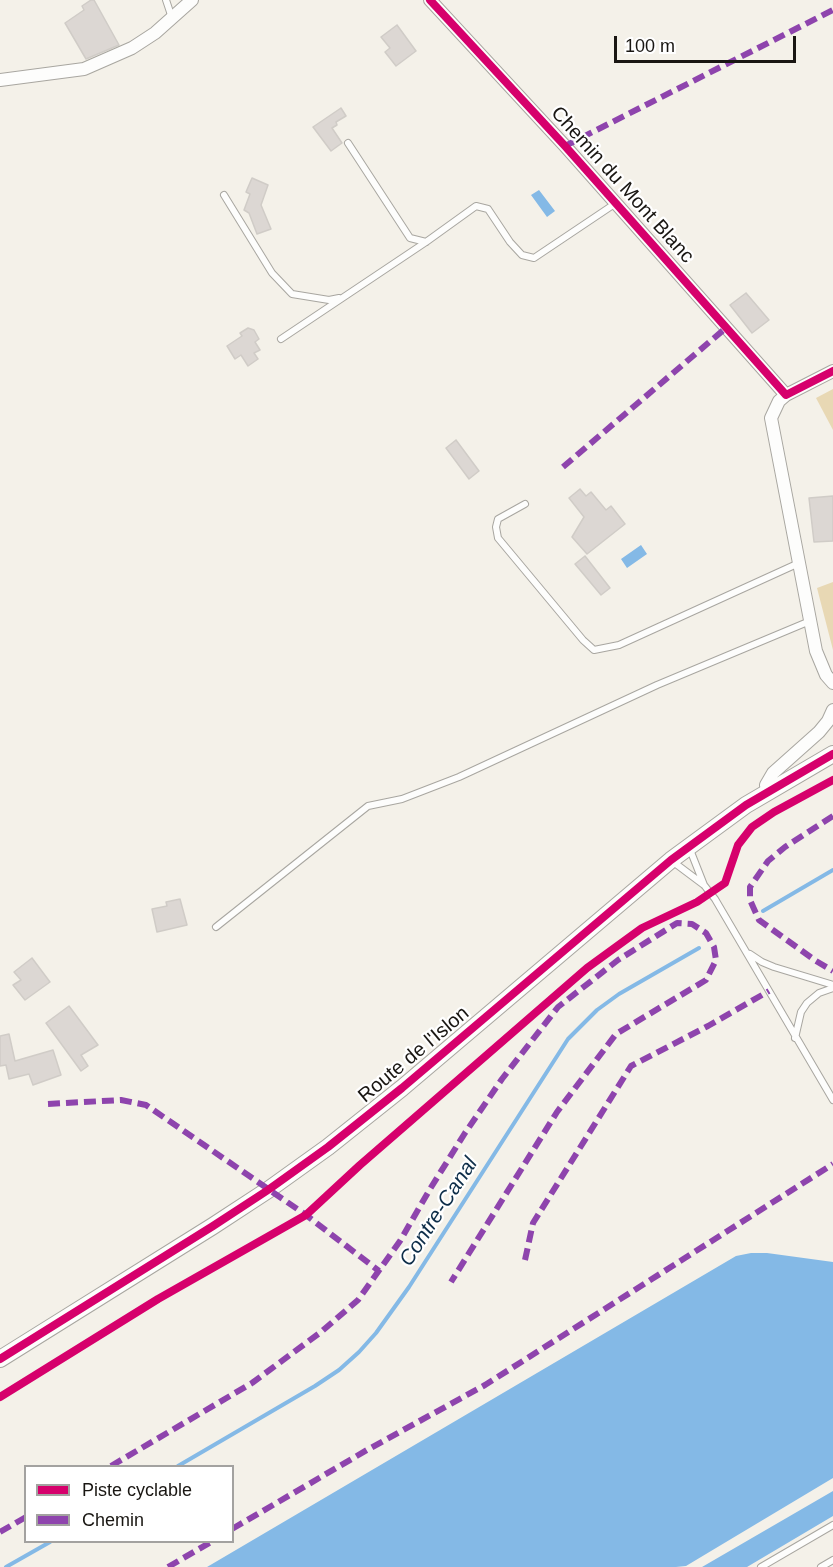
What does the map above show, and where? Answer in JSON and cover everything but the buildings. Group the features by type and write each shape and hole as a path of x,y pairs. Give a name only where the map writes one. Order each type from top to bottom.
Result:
{"street":[{"path":"0,80 84,69 132,48 155,33 192,0"},
{"name":"Chemin du Mont Blanc","path":"430,0 616,203 786,395"},
{"path":"833,371 786,395 779,401 771,418 816,651 826,675 833,683"},
{"path":"767,792 766,785 772,773 819,732 828,722 833,710"},
{"name":"Route de l'Islon","path":"0,1359 213,1226 328,1147 402,1088 671,860 767,792 833,754"}],"lane":[{"path":"166,0 172,18"},
{"path":"348,143 410,238 426,242"},
{"path":"224,195 272,273 292,294 328,300 343,297"},
{"path":"281,339 476,206 488,209 510,242 522,255 534,258 616,203"},
{"path":"525,504 498,519 496,527 498,538 594,650 619,645 799,564"},
{"path":"216,927 368,806 402,799 459,777 657,685 810,621"},
{"path":"689,846 704,885 744,947 833,1100"},
{"path":"671,860 704,885"},
{"path":"744,947 768,965 833,986"},
{"path":"795,1038 801,1012 807,1003 819,993 833,986"},
{"path":"761,1567 833,1525"},
{"path":"821,1567 833,1560"}],"shaded area":[{"path":"833,389 833,430 816,398"},
{"path":"833,582 833,650 817,588"}],"water":[{"path":"539,190 555,211 547,217 531,195"},
{"path":"641,545 647,554 627,568 621,559"},
{"path":"751,1253 833,1262 833,1478 686,1566 207,1567 736,1256"},
{"path":"833,1491 833,1516 747,1567 702,1567"}],"waterway":[{"name":"Contre-Canal","path":"763,911 833,870"},
{"name":"Contre-Canal","path":"180,1465 315,1386 339,1370 359,1352 376,1333 409,1287 568,1039 597,1010 619,994 699,948"},
{"name":"Contre-Canal","path":"6,1567 48,1543"}],"marked path":[{"path":"565,146 833,10"},
{"path":"563,467 727,327"},
{"path":"833,816 785,847 768,861 750,887 750,900 759,920 833,971"},
{"path":"113,1465 252,1383 321,1332 358,1300 400,1241 465,1133 502,1079 558,1007 618,960 677,923 692,924 706,933 714,947 716,960 706,980 616,1034 557,1112 451,1282"},
{"path":"525,1260 533,1223 631,1066 769,991"},
{"path":"48,1104 121,1100 146,1105 306,1215 379,1271"},
{"path":"234,1528 367,1450 485,1385 833,1164"},
{"path":"0,1532 24,1518"},
{"path":"168,1567 209,1543"}],"cycle path":[{"path":"430,0 565,146 786,395 833,371"},
{"path":"0,1359 213,1226 328,1147 402,1088 671,860 746,805 833,754"},
{"path":"0,1397 158,1299 306,1215 360,1165 587,968 642,928 697,902 725,883 738,845 752,827 774,812 833,780"}]}
